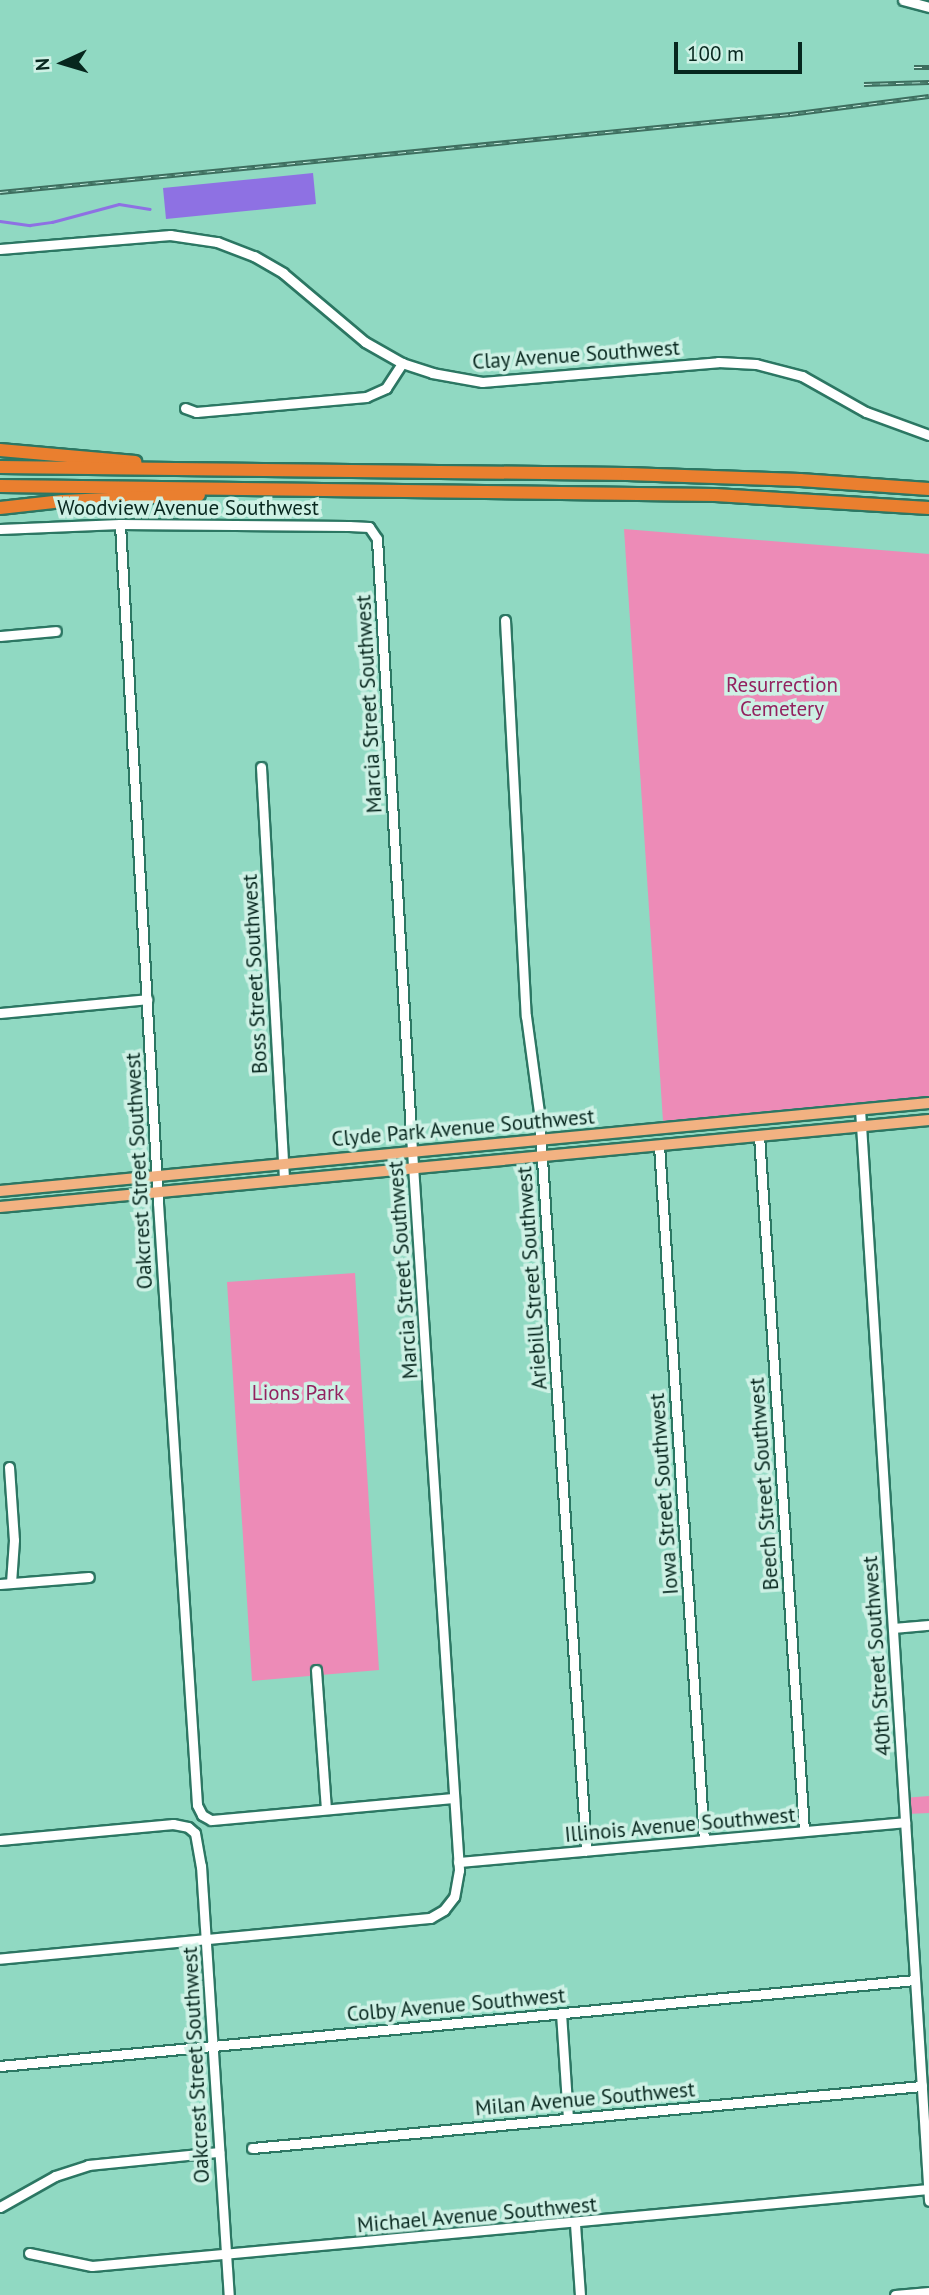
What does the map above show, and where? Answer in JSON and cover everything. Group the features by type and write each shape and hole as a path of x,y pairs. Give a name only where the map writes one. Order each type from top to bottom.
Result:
{"highway":[{"path":"0,450 229,470"},
{"path":"0,467 641,474 929,489"},
{"path":"0,486 715,495 929,508"},
{"path":"0,508 265,489"}],"main road":[{"name":"Clyde Park Avenue Southwest","path":"0,1191 929,1103"},
{"name":"Clyde Park Avenue Southwest","path":"0,1207 929,1120"}],"street":[{"path":"903,0 929,7"},
{"name":"Clay Avenue Southwest","path":"0,249 170,235 217,242 254,256 283,273 365,342 402,363 444,376 482,382 718,362 756,365 802,376 866,412 929,435"},
{"path":"185,408 196,412 366,397 386,388 402,363"},
{"name":"Woodview Avenue Southwest","path":"0,529 120,524 349,526 369,527 374,530"},
{"name":"Oakcrest Street Southwest","path":"120,524 157,1176 197,1805 202,1815 211,1820 326,1810"},
{"name":"Marcia Street Southwest","path":"206,1939 410,1921 435,1915 454,1897 459,1879 378,552 374,530"},
{"name":"Ariebill Street Southwest","path":"505,620 526,1016 533,1054 541,1140 586,1851"},
{"path":"0,636 56,631"},
{"name":"Boss Street Southwest","path":"261,767 284,1179"},
{"path":"0,1013 147,999"},
{"name":"40th Street Southwest","path":"860,1110 915,1980 925,2074 922,2086 929,2201"},
{"name":"Beech Street Southwest","path":"759,1135 804,1830"},
{"name":"Iowa Street Southwest","path":"659,1145 704,1840"},
{"path":"9,1467 14,1540 11,1583"},
{"path":"0,1584 89,1577"},
{"path":"893,1628 929,1625"},
{"path":"316,1670 326,1810 454,1798"},
{"name":"Illinois Avenue Southwest","path":"458,1862 905,1822"},
{"name":"Oakcrest Street Southwest","path":"0,1840 173,1824 188,1827 195,1833 201,1866 229,2295"},
{"path":"0,1959 206,1939"},
{"name":"Colby Avenue Southwest","path":"0,2066 915,1980"},
{"path":"561,2013 568,2119"},
{"name":"Milan Avenue Southwest","path":"252,2148 922,2086"},
{"path":"0,2207 55,2175 88,2165 219,2152"},
{"name":"Michael Avenue Southwest","path":"29,2253 92,2266 575,2224 928,2189"},
{"path":"575,2224 580,2295"},
{"path":"895,2295 929,2292"}],"green space":[{"name":"Resurrection Cemetery","path":"624,529 929,554 929,1096 663,1121"},
{"name":"Lions Park","path":"355,1273 379,1670 252,1681 227,1282"},
{"path":"929,1796 929,1813 907,1814 903,1798"}],"shaded area":[{"path":"313,173 316,204 166,219 163,188"}],"waterway":[{"path":"0,221 30,225 52,222 119,204 150,209"}],"railway":[{"path":"914,67 929,67"},
{"path":"864,84 929,82"},
{"path":"0,192 790,114 929,96"}]}
